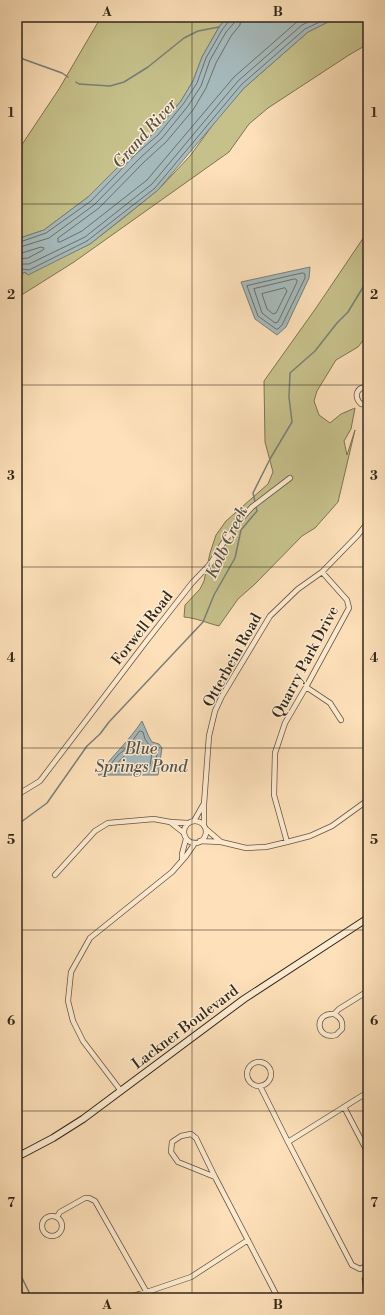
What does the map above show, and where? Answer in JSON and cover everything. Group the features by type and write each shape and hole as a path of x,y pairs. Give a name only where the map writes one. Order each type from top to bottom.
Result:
{"main road":[{"name":"Lackner Boulevard","path":"17,1158 83,1119 244,999 368,918"}],"street":[{"path":"368,387 362,387 356,394 356,397 361,404 368,405"},
{"name":"Forwell Road","path":"17,795 40,781 192,583 211,563 224,540 252,507 290,478"},
{"name":"Otterbein Road","path":"121,1092 83,1040 73,1021 68,1001 71,972 90,938 172,872 197,842 205,836 204,804 209,736 215,711 222,696 270,616 298,589 322,572 358,535 368,522"},
{"name":"Quarry Park Drive","path":"286,842 274,795 275,753 285,723 348,608 347,600 322,572"},
{"path":"306,687 330,703 342,720"},
{"path":"170,822 184,833 186,839 190,842 221,842 246,848 266,847 310,836 332,826 368,800"},
{"name":"Otterbein Road","path":"184,833 185,827 191,822 204,804"},
{"path":"55,875 95,831 108,823 154,819 170,822 199,821 221,842"},
{"name":"Otterbein Road","path":"182,859 186,839"},
{"path":"334,1014 339,1016 342,1029 336,1035 329,1036 322,1032 320,1023 323,1017 326,1014 334,1014 339,1009 368,991"},
{"path":"255,1062 267,1065 271,1073 268,1082 260,1086 254,1085 250,1082 247,1075 249,1066 255,1062"},
{"path":"260,1086 352,1266 360,1268 368,1265"},
{"path":"288,1142 368,1092"},
{"path":"344,1107 368,1154"},
{"path":"215,1177 178,1162 171,1152 172,1142 181,1136 191,1134 196,1138 278,1298"},
{"path":"56,1217 62,1224 62,1228 57,1235 49,1236 43,1230 43,1224 46,1219 56,1217 60,1212 85,1198 95,1201 150,1298"},
{"path":"126,1298 191,1277 248,1240"}],"shaded area":[{"path":"101,17 227,17 219,27 202,57 193,81 181,101 155,132 88,197 44,230 17,239 17,144 21,146 59,89"},
{"path":"348,17 368,17 368,44 268,108 249,124 229,152 74,262 20,296 19,288 17,288 17,277 25,272 26,274 90,244 122,219 158,190 190,156 217,119 244,88 308,32 332,20"},
{"path":"368,231 368,334 358,347 336,360 317,391 314,401 319,415 330,423 341,414 355,408 351,429 344,441 347,455 355,430 338,502 315,528 302,536 255,584 238,599 219,626 197,619 184,617 185,605 200,589 204,581 210,553 216,535 226,521 268,484 273,472 265,442 264,381"},
{"path":"368,656 368,682 363,669"},
{"path":"368,1275 368,1298 365,1298 362,1278"}],"water":[{"path":"227,17 348,17 332,20 308,32 244,88 158,190 90,244 28,275 25,272 17,277 17,239 44,230 88,197 155,132 181,101 193,81 202,57 219,27"},
{"path":"310,267 309,278 286,327 277,335 255,319 241,282"},
{"name":"Blue Springs Pond","path":"142,721 152,742 159,744 162,748 158,775 98,775 132,735"}],"waterway":[{"path":"76,82 79,84 110,86 124,82 148,67 184,38 198,31 219,27"},
{"path":"17,54 23,59 62,73 68,77"},
{"name":"Kolb Creek","path":"17,825 47,803 87,746 100,734 109,722 203,622 214,595 235,558 241,530 257,511 253,493 270,459 292,422 289,397 290,373 315,351 337,323 348,312 368,279"},
{"name":"Kolb Creek","path":"17,1268 32,1298"}],"water label":[{"name":"Grand River","path":"144,133"}]}
